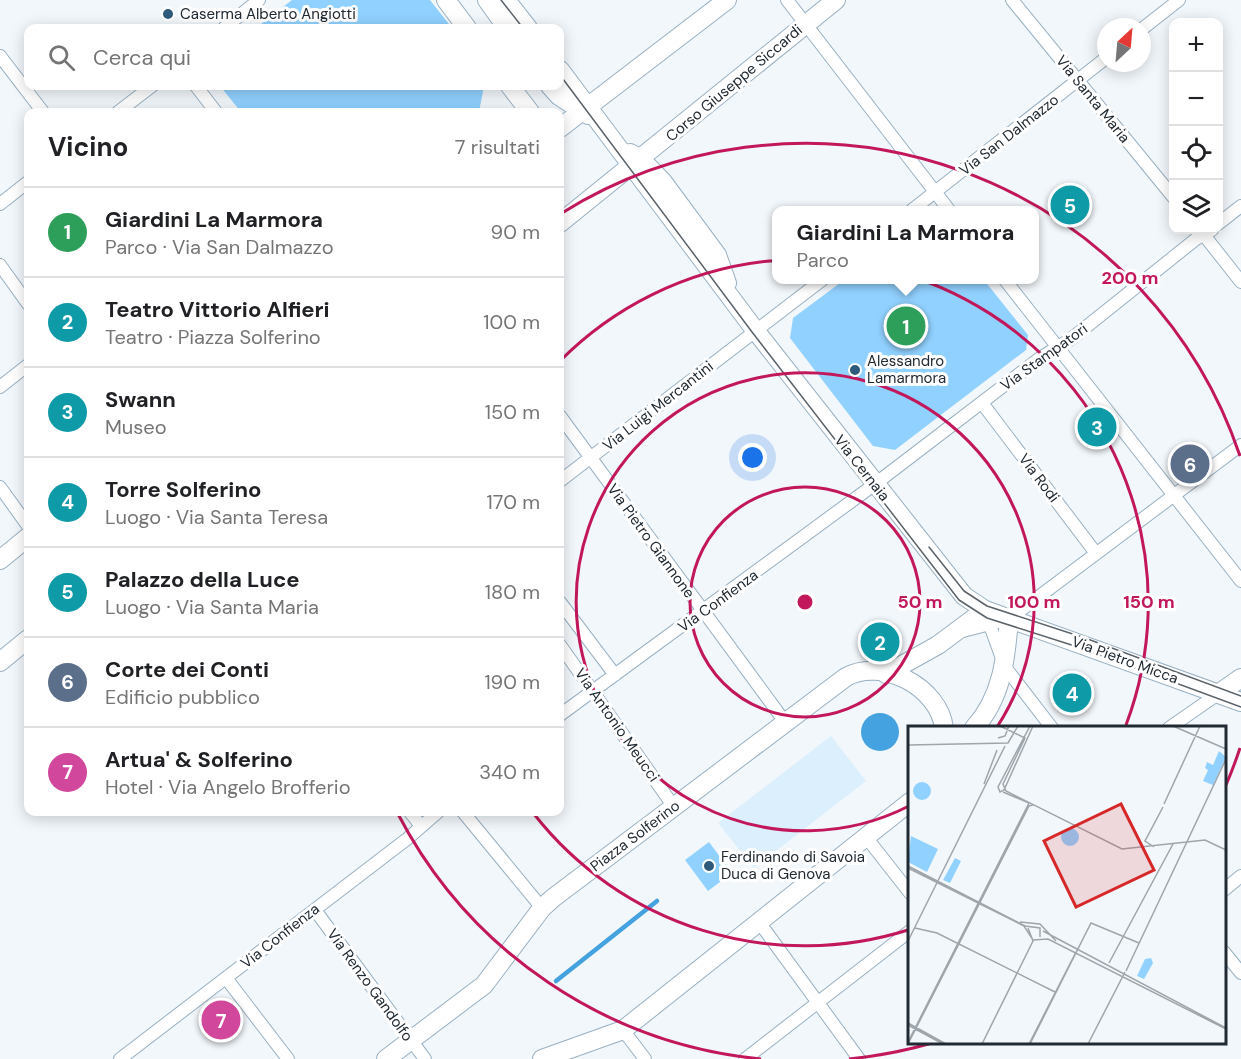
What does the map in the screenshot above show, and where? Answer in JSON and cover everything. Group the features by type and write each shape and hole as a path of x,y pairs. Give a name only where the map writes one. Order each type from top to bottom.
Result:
{"street":[{"path":"229,24 259,0"},
{"path":"446,0 464,24"},
{"path":"487,0 504,24"},
{"path":"506,0 525,24"},
{"path":"564,126 590,113 727,0"},
{"path":"787,0 946,206"},
{"name":"Corso Giuseppe Siccardi","path":"564,220 836,0"},
{"name":"Via Santa Maria","path":"1012,0 1169,193"},
{"path":"1151,22 1179,0"},
{"path":"0,56 24,88"},
{"name":"Via San Dalmazzo","path":"917,206 1097,65"},
{"name":"Via Cernaia","path":"564,76 618,147 637,163 755,330 964,596 987,617 1009,619"},
{"path":"26,90 39,108"},
{"path":"123,108 147,90"},
{"path":"199,90 213,108"},
{"path":"513,90 527,108"},
{"name":"Via Cernaia","path":"554,90 559,96 590,113"},
{"path":"0,204 24,186"},
{"path":"1223,220 1241,206"},
{"path":"564,214 579,208"},
{"name":"Via Stampatori","path":"875,484 1058,345 1071,339 1201,234"},
{"path":"1207,234 1241,282"},
{"path":"0,266 24,299"},
{"path":"755,330 815,284"},
{"path":"1009,284 1241,581"},
{"name":"Via Luigi Mercantini","path":"564,478 755,330"},
{"path":"0,387 24,367"},
{"name":"Via Rodi","path":"982,403 1095,552"},
{"name":"Via Pietro Giannone","path":"564,421 785,722"},
{"path":"976,726 989,711 1005,667 1009,619 1174,494 1188,488 1241,445"},
{"name":"Via Confienza","path":"564,712 875,484"},
{"path":"0,488 24,521"},
{"path":"0,560 24,540"},
{"name":"Via Antonio Meucci","path":"564,607 615,675"},
{"path":"886,674 953,634 987,617 1005,667 1050,726"},
{"name":"Via Pietro Micca","path":"1009,619 1241,702"},
{"path":"0,662 24,642"},
{"name":"Via Antonio Meucci","path":"564,651 674,807"},
{"name":"Piazza Solferino","path":"386,1059 484,985 542,909 850,674 866,672 886,674 910,682 926,691 936,703 943,726"},
{"path":"1172,726 1241,678"},
{"path":"542,1059 623,1030 908,803"},
{"path":"413,816 421,826"},
{"name":"Via Confienza","path":"120,1059 315,910 433,816"},
{"path":"466,816 542,909"},
{"path":"866,837 908,892"},
{"path":"1226,888 1241,876"},
{"name":"Via Renzo Gandolfo","path":"315,910 426,1059"},
{"path":"759,922 859,1059"},
{"path":"745,1059 908,932"},
{"path":"1226,954 1241,973"},
{"path":"226,978 288,1059"},
{"path":"623,1030 645,1059"}],"shaded area":[{"path":"292,0 430,0 449,24 261,24"},
{"path":"223,90 483,90 480,108 238,108"},
{"path":"839,284 987,284 1028,335 1026,350 895,450 873,446 790,338 793,318"},
{"path":"880,713 893,719 899,732 893,745 880,751 867,745 861,732 867,719"},
{"path":"831,736 866,781 754,868 718,823"},
{"path":"709,842 732,873 708,891 685,860"}],"waterway":[{"path":"556,981 657,901"}],"tram line":[{"path":"501,0 520,24"},
{"path":"564,80 752,332 959,600 987,618 1081,648 1241,707"},
{"path":"929,547 964,591 987,606 1085,638 1241,696"}],"place":[{"name":"Caserma Alberto Angiotti","path":"168,14"},
{"name":"Palazzo della Luce","path":"1070,205"},
{"name":"Giardini La Marmora","path":"906,326"},
{"name":"Alessandro Lamarmora","path":"855,370"},
{"name":"Swann","path":"1097,427"},
{"name":"Corte dei Conti","path":"1190,464"},
{"name":"Teatro Vittorio Alfieri","path":"880,642"},
{"name":"Torre Solferino","path":"1072,693"},
{"name":"Ferdinando di Savoia Duca di Genova","path":"709,866"},
{"name":"Artua' & Solferino","path":"221,1020"}]}
